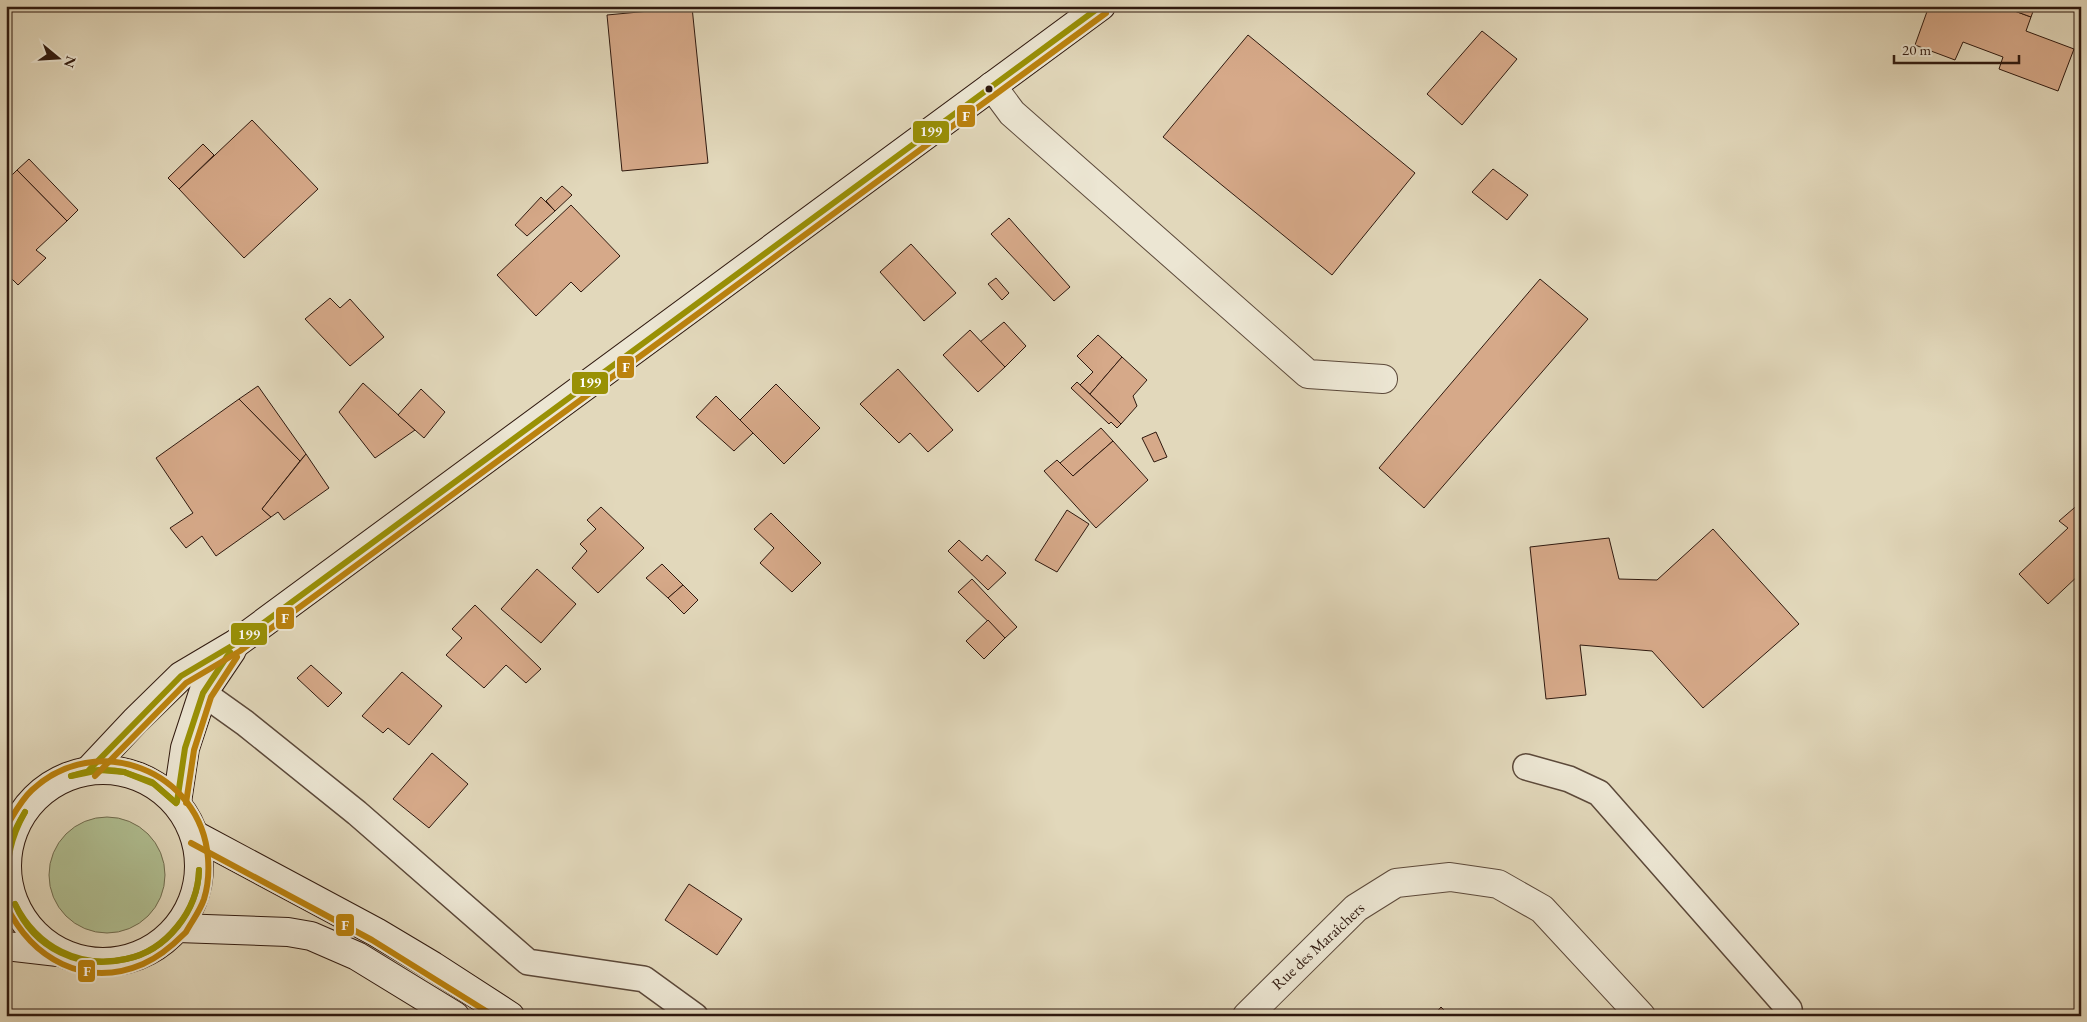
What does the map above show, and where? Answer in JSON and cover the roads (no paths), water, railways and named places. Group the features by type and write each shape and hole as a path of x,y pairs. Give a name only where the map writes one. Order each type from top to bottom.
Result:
{"main road":[{"path":"89,770 181,676 235,644 1100,6"},
{"path":"992,86 1012,113 1308,374 1383,378"},
{"path":"177,802 185,748 203,693 235,644"},
{"path":"6,946 58,952 83,961 109,963 135,958 159,946 178,928 195,900 200,867 195,835 177,802 152,782 122,771 89,770 56,782 28,805 9,838 7,862 10,890 19,914 36,936 58,952"},
{"path":"195,835 376,932 510,1016"},
{"name":"Rue des Maraîchers","path":"1247,1016 1356,908 1396,883 1450,877 1498,884 1542,909 1641,1016"},
{"path":"178,928 288,932 311,936 357,956 455,1016"}],"lane":[{"path":"203,693 245,723 357,813 528,962 644,979 694,1016"},
{"path":"1526,767 1569,779 1599,793 1789,1009 1790,1016"}]}
